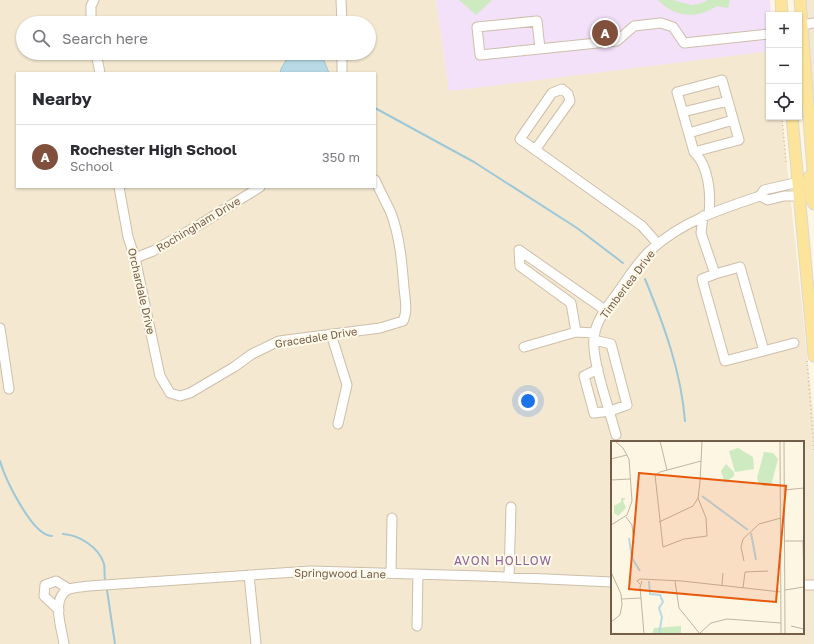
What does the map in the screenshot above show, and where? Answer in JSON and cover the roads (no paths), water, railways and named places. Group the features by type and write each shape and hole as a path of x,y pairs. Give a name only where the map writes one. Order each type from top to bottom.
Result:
{"main road":[{"path":"781,0 782,12"},
{"path":"800,0 800,12"},
{"path":"802,37 811,164 811,199 814,204"},
{"path":"800,84 802,103 808,111"},
{"path":"792,120 814,356"},
{"path":"796,148 805,150 811,164 814,184"},
{"path":"802,218 809,231 814,296"}],"street":[{"path":"341,0 342,16"},
{"path":"91,16 92,3"},
{"path":"540,49 537,21 477,27 480,55 540,49 616,41 634,26 661,23 673,28 684,43 766,34"},
{"path":"802,25 814,23"},
{"path":"97,60 100,72"},
{"path":"342,60 342,72"},
{"path":"694,152 739,140 722,80 677,92 694,152 700,158 711,194 702,233 715,274"},
{"path":"535,150 570,101 568,94 562,89 552,93 520,139 535,150 642,226 658,244"},
{"path":"683,112 728,101"},
{"path":"689,133 733,120"},
{"name":"Gracedale Drive","path":"170,393 180,396 190,393 234,367 252,354 279,341 380,328 403,321 406,316 406,306 397,232 391,214 376,182"},
{"name":"Timberlea Drive","path":"616,435 595,356 594,337 597,323 605,310 651,250 683,225 706,215 760,196 764,190 799,182"},
{"name":"Orchardale Drive","path":"119,188 128,237 135,258 160,376 170,393"},
{"name":"Rochingham Drive","path":"135,258 153,251 199,225 258,188"},
{"name":"Timberlea Drive","path":"760,196 768,200 784,196 800,196"},
{"path":"576,332 571,303 520,266 519,250 605,310"},
{"path":"764,351 740,267 702,279 725,361 764,351 794,343"},
{"path":"0,328 9,389"},
{"path":"524,347 576,332 611,344 627,405 610,411 594,413 584,376 598,369"},
{"path":"330,334 347,385 338,424"},
{"path":"509,577 511,507"},
{"path":"391,574 392,518"},
{"name":"Springwood Lane","path":"69,589 89,586 311,571 509,577 611,582"},
{"path":"416,626 418,574"},
{"path":"248,575 256,644"},
{"path":"59,610 44,596 45,585 56,581 69,589 65,591 59,599 59,610 64,644"}],"water":[{"path":"286,60 324,60 329,72 280,72"}],"waterway":[{"path":"376,109 474,162 577,228 623,263"},
{"path":"645,279 671,348 680,384 685,421"},
{"path":"0,461 7,480 28,517 36,527 44,533 52,536"},
{"path":"63,534 82,539 98,552 104,564 105,579"},
{"path":"107,590 115,644"}],"place":[{"name":"Rochester High School","path":"605,33"}],"district":[{"name":"AVON HOLLOW","path":"503,560"}]}
